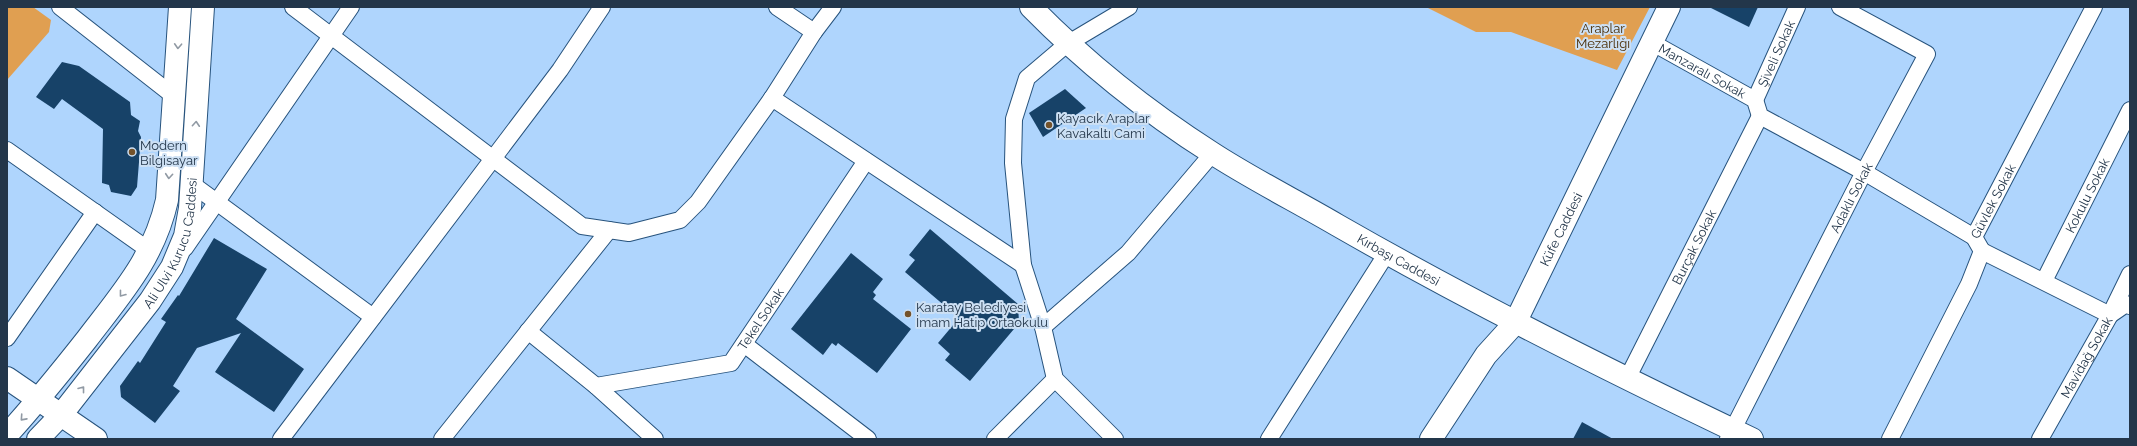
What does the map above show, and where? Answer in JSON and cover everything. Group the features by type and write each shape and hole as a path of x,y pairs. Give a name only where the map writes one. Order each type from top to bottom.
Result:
{"street":[{"path":"60,7 175,97"},
{"name":"Ali Ulvi Kurucu Caddesi","path":"7,435 38,401 128,285 150,251 162,223 167,200 180,7"},
{"name":"Ali Ulvi Kurucu Caddesi","path":"38,439 61,415 150,301 172,267 185,236 192,184 203,7"},
{"path":"293,7 582,226 629,234 680,220 698,202 772,98 814,32 833,7"},
{"path":"172,267 351,7"},
{"path":"281,439 560,70 602,7"},
{"path":"777,7 814,32"},
{"name":"Kırbaşı Caddesi","path":"1031,7 1067,44 1126,94 1212,154 1387,253 1515,323 1738,436"},
{"path":"1115,439 1055,379 1043,327 1023,265 1013,163 1014,119 1027,78 1067,44 1129,7"},
{"name":"Küfe Caddesi","path":"1431,439 1486,355 1515,323 1669,7"},
{"name":"Şiveli Sokak","path":"1755,100 1797,7"},
{"name":"Adaklı Sokak","path":"1738,436 1864,172 1927,54 1840,7"},
{"name":"Güvlek Sokak","path":"1890,439 1969,284 1982,251 1974,237 2094,7"},
{"name":"Manzaralı Sokak","path":"1651,42 1755,100 1760,116"},
{"path":"772,98 1023,265"},
{"name":"Kokulu Sokak","path":"2044,281 2130,110"},
{"path":"1760,116 1864,172 1974,237"},
{"name":"Burçak Sokak","path":"1627,379 1760,116"},
{"path":"7,150 150,251"},
{"path":"1043,327 1128,252 1212,154"},
{"name":"Tekel Sokak","path":"596,386 732,363 866,161"},
{"path":"192,184 373,317"},
{"path":"7,338 95,212"},
{"path":"443,439 609,230"},
{"path":"1982,251 2110,315 2126,304 2130,306"},
{"path":"1269,439 1387,253"},
{"name":"Mavidağ Sokak","path":"2040,439 2110,315 2130,274"},
{"path":"528,331 596,386 655,439"},
{"path":"744,344 868,439"},
{"path":"7,378 38,401 96,439"},
{"path":"995,439 1055,379"}],"green space":[{"path":"7,7 33,7 51,20 49,32 7,80"},
{"name":"Araplar Mezarlığı","path":"1426,7 1650,7 1617,70 1511,32 1476,32"}],"building":[{"path":"1709,7 1758,7 1749,27"},
{"path":"62,62 79,66 130,102 131,115 140,121 138,131 141,137 137,187 131,196 111,192 109,185 102,183 103,129 62,99 54,109 36,97"},
{"name":"Kayacık Araplar Kavakaltı Cami","path":"1065,89 1086,108 1043,137 1029,113"},
{"path":"930,229 1018,304 1019,323 970,381 945,360 950,354 938,343 959,318 905,272 915,260 909,255"},
{"path":"214,238 267,269 236,319 304,369 274,412 215,372 241,333 197,348 173,386 180,391 155,423 121,397 120,386 138,361 140,363 166,322 161,319 178,295 179,296"},
{"path":"851,253 883,279 873,292 876,295 873,299 911,329 877,373 838,343 836,346 832,343 823,355 791,329"},
{"path":"1582,422 1613,439 1573,439"}],"place":[{"name":"Kayacık Araplar Kavakaltı Cami","path":"1049,125"},
{"name":"Modern Bilgisayar","path":"132,152"},
{"name":"Karatay Belediyesi İmam Hatip Ortaokulu","path":"908,314"}]}
